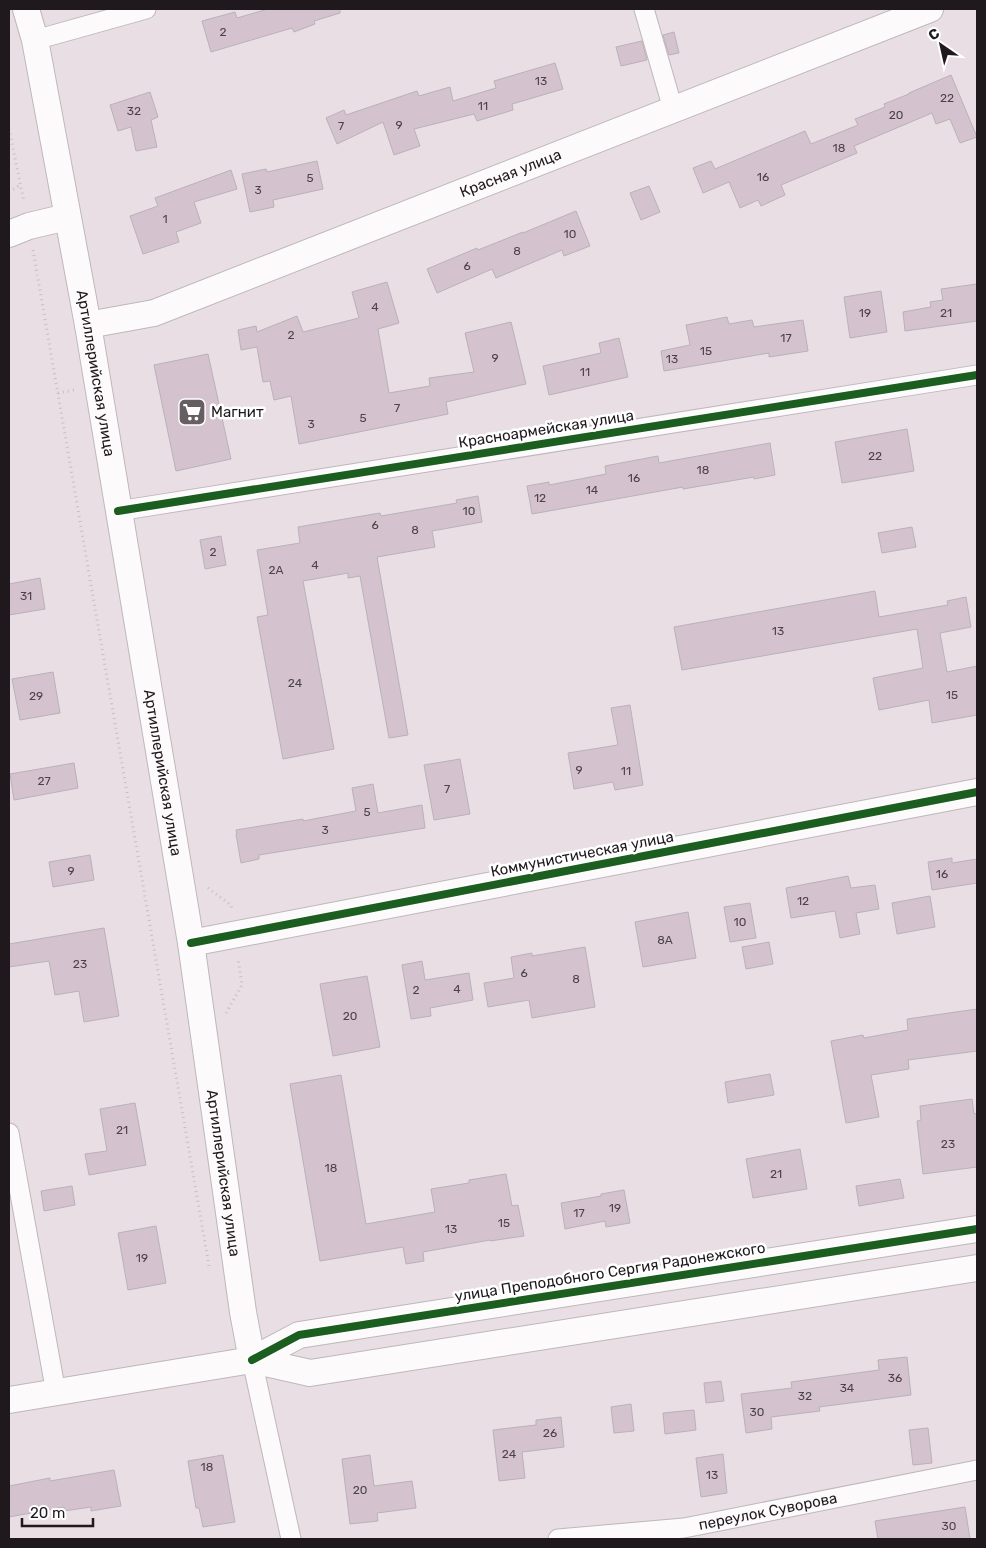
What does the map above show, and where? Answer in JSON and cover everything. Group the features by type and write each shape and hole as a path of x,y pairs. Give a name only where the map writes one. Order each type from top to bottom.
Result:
{"street":[{"name":"Артиллерийская улица","path":"26,9 35,40 88,325 192,943 243,1312 291,1539"},
{"path":"35,40 146,9"},
{"path":"644,9 673,109"},
{"name":"Красная улица","path":"88,325 154,313 930,9"},
{"path":"19,230 67,217"},
{"name":"Красноармейская улица","path":"118,511 977,375"},
{"name":"Коммунистическая улица","path":"192,943 977,792"},
{"path":"9,1133 56,1393"},
{"name":"улица Преподобного Сергия Радонежского","path":"9,1400 252,1360 299,1335 977,1229"},
{"name":"улица Преподобного Сергия Радонежского","path":"252,1360 310,1373 977,1268"},
{"name":"переулок Суворова","path":"558,1539 684,1528 977,1470"}],"path":[{"path":"9,129 20,185 19,230"},
{"path":"9,192 20,185"}],"building":[{"path":"268,9 340,9 340,13 314,21 315,24 294,32 292,28 211,52 202,21 235,12 237,18"},
{"path":"674,32 679,53 669,55 663,35"},
{"path":"642,41 647,60 621,66 616,47"},
{"path":"555,63 563,89 512,104 513,110 477,121 474,114 414,129 420,146 394,155 383,122 337,144 326,118 344,110 346,115 417,91 419,96 450,87 453,101 496,88 494,81"},
{"path":"951,75 977,137 960,143 950,119 936,124 932,113 854,146 857,153 781,185 785,195 761,206 758,200 740,208 729,182 703,193 693,168 711,161 715,169 805,131 811,144 858,125 855,119 885,107 884,104"},
{"path":"150,92 158,117 151,120 157,147 136,151 131,127 118,131 110,105"},
{"path":"317,161 323,189 273,200 274,207 250,212 242,174 266,169 267,172"},
{"path":"231,170 237,189 194,202 201,223 176,232 179,242 143,254 130,216 158,206 155,198"},
{"path":"649,186 660,212 641,220 630,193"},
{"path":"576,211 590,246 564,256 562,250 496,278 492,269 437,293 427,269"},
{"path":"387,282 399,323 378,329 389,393 430,386 429,378 474,372 465,333 511,322 526,384 446,402 448,414 299,444 291,396 274,400 270,381 263,382 257,347 241,350 238,330 256,326 257,332 297,316 303,332 359,318 352,292"},
{"path":"977,284 977,321 905,331 903,312 931,307 930,302 943,300 941,289"},
{"path":"881,291 887,332 850,338 844,297"},
{"path":"727,317 729,324 752,320 754,327 803,320 808,351 769,357 769,353 664,371 661,351 690,345 686,325"},
{"path":"619,338 628,377 549,395 543,366 601,353 599,343"},
{"name":"Магнит","path":"208,354 231,459 176,471 154,365"},
{"path":"907,429 914,471 842,483 835,442"},
{"path":"770,443 775,475 683,489 683,487 532,514 527,486 549,482 549,485 606,474 605,466 658,456 659,463"},
{"path":"478,496 482,522 432,531 435,547 377,557 408,735 389,738 360,576 348,578 348,573 303,581 334,749 283,759 257,617 268,615 257,550 300,543 298,527 380,513 381,516 457,503 456,500"},
{"path":"912,527 916,547 882,553 878,533"},
{"path":"221,536 226,565 205,569 200,540"},
{"path":"40,578 45,609 9,615 9,584"},
{"path":"875,591 879,617 948,605 947,601 966,597 971,627 940,633 947,672 977,666 977,715 932,723 929,700 879,710 873,678 923,668 917,629 682,670 674,627"},
{"path":"53,672 60,713 20,720 12,679"},
{"path":"630,705 643,785 615,790 613,782 574,789 568,753 618,745 611,708"},
{"path":"460,759 470,814 434,820 424,765"},
{"path":"74,763 78,788 14,800 10,774"},
{"path":"373,784 378,813 422,805 425,828 259,855 259,859 241,863 236,830 303,819 303,821 356,811 352,788"},
{"path":"90,855 94,880 53,887 49,862"},
{"path":"952,858 952,863 977,859 977,883 932,890 928,862"},
{"path":"848,876 851,888 875,885 879,909 856,913 860,934 840,938 835,911 791,918 786,888"},
{"path":"930,896 935,927 897,934 892,903"},
{"path":"750,903 756,938 730,942 724,907"},
{"path":"688,912 696,958 643,967 635,922"},
{"path":"104,928 119,1016 84,1022 79,991 55,995 49,961 9,967 9,944"},
{"path":"769,942 773,964 746,969 742,947"},
{"path":"585,947 595,1007 532,1018 529,1000 488,1007 484,983 514,978 511,957 532,953 532,956"},
{"path":"422,961 425,980 469,973 473,1000 430,1008 431,1016 411,1019 402,965"},
{"path":"367,976 380,1047 333,1056 320,984"},
{"path":"977,1009 977,1051 908,1060 909,1069 871,1075 879,1117 846,1123 831,1041 863,1035 864,1038 908,1030 907,1019"},
{"path":"770,1074 774,1095 728,1103 725,1082"},
{"path":"341,1075 366,1224 435,1212 431,1189 469,1183 469,1180 506,1174 512,1206 518,1205 524,1236 423,1252 424,1261 406,1264 403,1247 320,1261 290,1084"},
{"path":"972,1099 974,1114 977,1113 977,1167 923,1174 917,1121 921,1120 920,1106"},
{"path":"135,1103 146,1165 89,1175 85,1154 107,1151 100,1109"},
{"path":"800,1149 807,1189 753,1198 746,1159"},
{"path":"900,1179 904,1198 859,1206 856,1186"},
{"path":"72,1186 75,1205 44,1211 41,1191"},
{"path":"624,1190 630,1223 606,1227 605,1221 565,1229 561,1203"},
{"path":"156,1226 166,1283 128,1290 118,1233"},
{"path":"907,1357 911,1395 819,1407 820,1411 771,1417 772,1429 746,1433 741,1394 792,1388 791,1382 879,1370 878,1360"},
{"path":"721,1381 724,1401 706,1403 704,1383"},
{"path":"631,1404 634,1431 614,1433 611,1407"},
{"path":"694,1410 696,1430 665,1434 663,1413"},
{"path":"561,1417 564,1447 522,1452 525,1478 499,1481 493,1430 536,1425 536,1420"},
{"path":"928,1428 932,1463 913,1465 909,1430"},
{"path":"723,1454 727,1493 701,1497 696,1458"},
{"path":"223,1455 235,1522 203,1527 199,1508 196,1508 188,1461"},
{"path":"370,1455 374,1486 412,1481 416,1508 377,1513 378,1521 350,1524 342,1459"},
{"path":"114,1470 121,1506 91,1511 91,1507 64,1511 64,1507 9,1517 9,1486 50,1478 50,1481"},
{"path":"965,1507 970,1539 878,1539 875,1521"}],"cycle path":[{"path":"118,511 977,375"},
{"path":"191,943 977,792"},
{"path":"252,1360 299,1335 977,1229"}],"place":[{"name":"Магнит","path":"192,412"}]}
